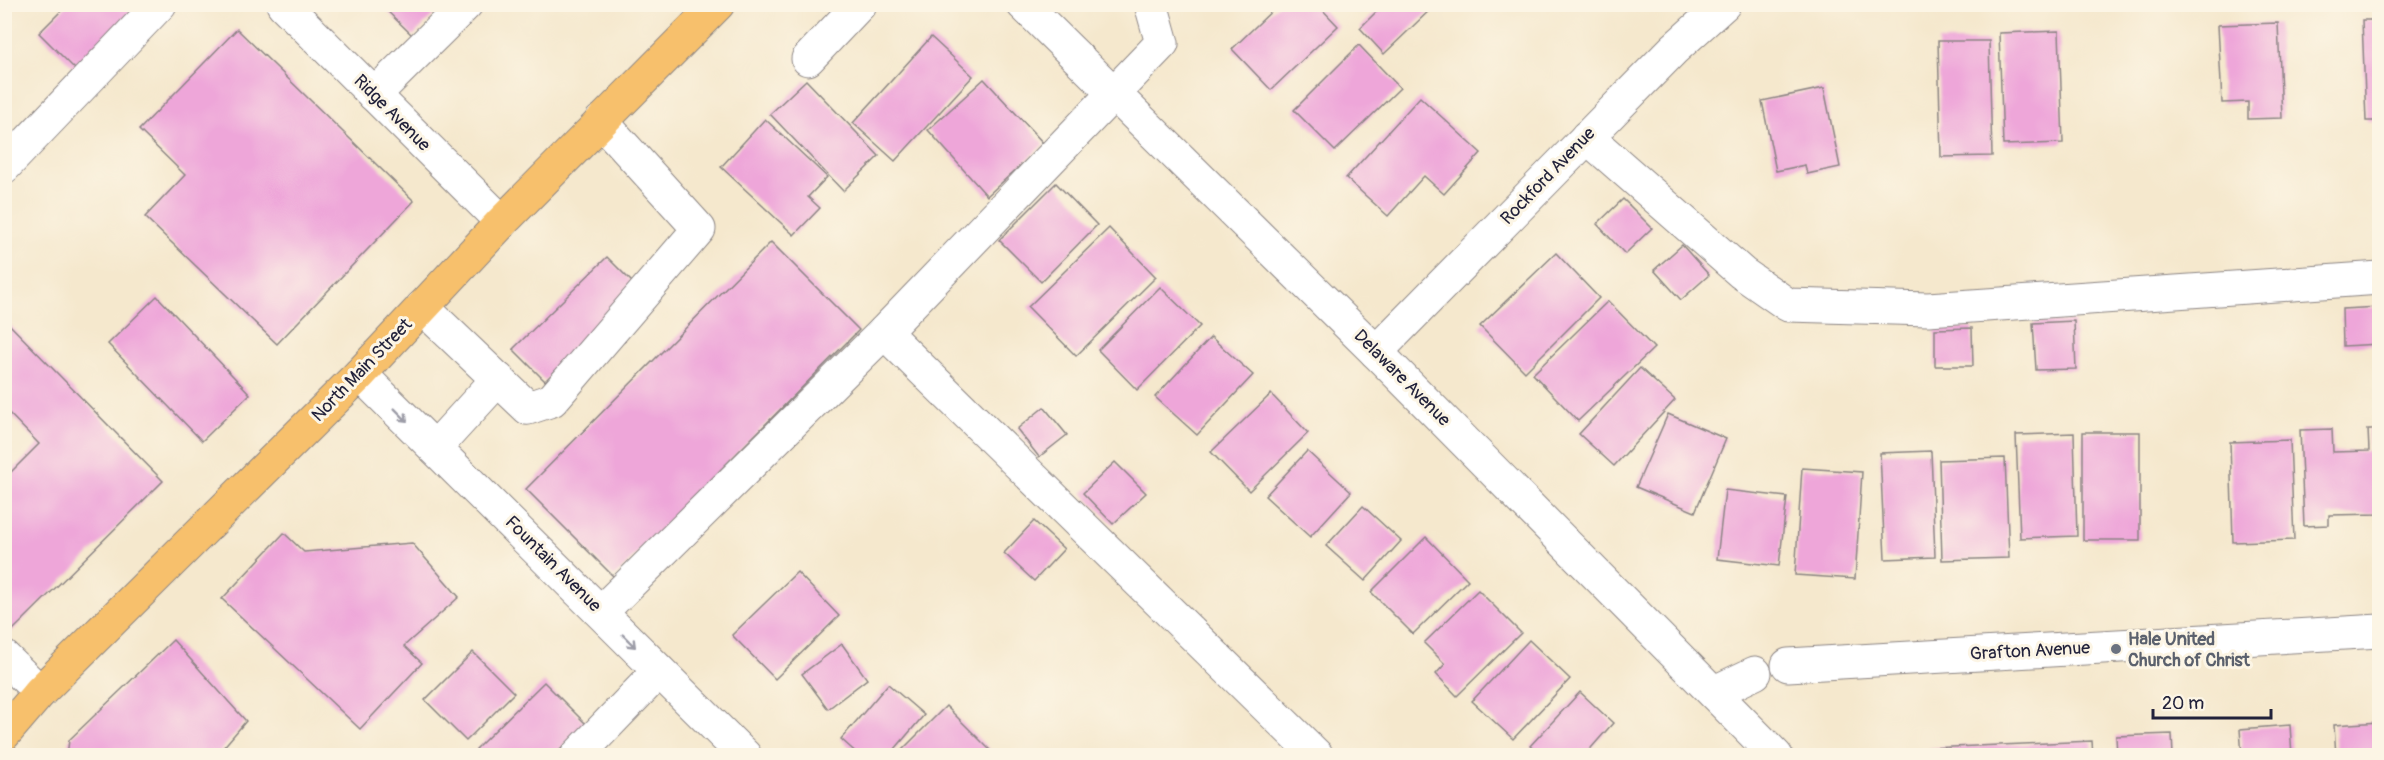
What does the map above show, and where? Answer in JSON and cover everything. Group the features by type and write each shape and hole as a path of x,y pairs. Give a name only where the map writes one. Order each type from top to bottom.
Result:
{"main road":[{"name":"North Main Street","path":"4,734 40,692 360,374 502,222 718,4"}],"street":[{"path":"9,152 160,4"},
{"name":"Ridge Avenue","path":"283,4 502,222"},
{"path":"374,95 466,4"},
{"path":"808,59 860,4"},
{"name":"Delaware Avenue","path":"1023,4 1376,352 1776,756"},
{"path":"600,612 884,332 1162,43 1151,4"},
{"name":"Rockford Avenue","path":"1376,352 1674,49 1724,4"},
{"path":"422,307 528,408 552,400 699,229 601,121"},
{"path":"1587,137 1742,273 1788,305 1928,309 2379,278"},
{"path":"884,332 1317,756"},
{"name":"Fountain Avenue","path":"360,374 745,756"},
{"path":"435,448 498,379"},
{"name":"Grafton Avenue","path":"1788,665 2379,631"},
{"path":"4,657 40,692"},
{"path":"577,756 659,670"},
{"path":"1715,692 1755,673"}],"building":[{"path":"68,4 138,4 80,74 39,33"},
{"path":"380,4 444,4 413,36"},
{"path":"1279,4 1317,4 1338,26 1271,90 1232,49"},
{"path":"1384,4 1432,4 1434,6 1384,54 1360,28"},
{"path":"2362,20 2380,20 2380,121 2366,121"},
{"path":"2278,23 2282,118 2248,119 2248,102 2222,103 2218,25"},
{"path":"237,29 414,201 277,344 145,217 185,175 139,130"},
{"path":"2059,31 2063,143 2003,145 1999,33"},
{"path":"931,37 973,76 895,161 853,123"},
{"path":"1938,41 1989,41 1992,156 1941,157"},
{"path":"1359,45 1400,88 1335,151 1294,110"},
{"path":"984,79 1044,144 987,196 928,130"},
{"path":"806,80 879,156 843,191 770,114"},
{"path":"1824,88 1840,167 1807,174 1805,165 1776,171 1762,101"},
{"path":"1420,97 1481,153 1444,194 1424,176 1388,216 1346,178"},
{"path":"765,119 827,177 808,197 820,208 794,235 721,167"},
{"path":"1056,183 1097,225 1041,282 999,240"},
{"path":"1623,199 1652,228 1625,254 1597,224"},
{"path":"1109,228 1156,277 1076,356 1028,307"},
{"path":"771,242 859,330 614,577 526,489"},
{"path":"1682,245 1709,275 1681,300 1654,270"},
{"path":"1556,253 1599,298 1525,372 1480,326"},
{"path":"607,257 638,288 545,381 513,349"},
{"path":"1160,287 1200,326 1137,390 1098,350"},
{"path":"157,296 250,394 202,441 108,344"},
{"path":"1608,301 1654,348 1578,421 1533,374"},
{"path":"2380,307 2380,344 2343,346 2342,309"},
{"path":"4,319 163,481 11,632 5,625 5,478 39,444 4,408"},
{"path":"2074,321 2076,369 2036,370 2033,323"},
{"path":"1972,328 1973,366 1935,366 1935,329"},
{"path":"1211,337 1253,375 1197,435 1155,397"},
{"path":"1640,368 1675,400 1614,466 1579,434"},
{"path":"1271,394 1308,433 1249,491 1211,452"},
{"path":"1044,407 1067,435 1039,457 1017,429"},
{"path":"1668,414 1726,439 1695,512 1636,487"},
{"path":"2332,429 2333,452 2369,451 2368,429 2380,429 2380,514 2329,515 2329,525 2304,526 2300,430"},
{"path":"2083,432 2140,432 2140,540 2083,540"},
{"path":"2074,433 2077,536 2020,538 2016,435"},
{"path":"2290,440 2294,540 2233,542 2230,442"},
{"path":"1307,451 1351,492 1310,537 1265,496"},
{"path":"1931,451 1935,557 1885,559 1880,453"},
{"path":"2005,458 2009,558 1942,560 1939,460"},
{"path":"1115,462 1146,493 1113,524 1083,493"},
{"path":"1802,468 1862,472 1855,579 1795,575"},
{"path":"1725,490 1787,497 1779,566 1717,559"},
{"path":"1363,506 1401,541 1365,581 1326,546"},
{"path":"1034,521 1064,549 1034,581 1004,553"},
{"path":"284,533 304,552 412,543 459,597 404,646 422,663 360,729 222,599"},
{"path":"1426,537 1468,580 1413,634 1371,592"},
{"path":"797,572 839,616 775,679 732,635"},
{"path":"1478,590 1521,633 1457,696 1436,674 1445,664 1424,643"},
{"path":"173,640 246,721 216,756 67,756 69,740"},
{"path":"1529,640 1570,679 1513,739 1472,701"},
{"path":"842,644 867,679 828,709 802,674"},
{"path":"473,652 514,693 466,741 425,700"},
{"path":"544,682 586,724 554,756 482,756 476,749"},
{"path":"888,684 924,715 889,756 860,756 841,739"},
{"path":"1580,692 1613,723 1584,756 1541,756 1530,746"},
{"path":"946,706 991,751 987,756 896,756"},
{"path":"2380,722 2380,756 2336,756 2334,725"},
{"path":"2290,725 2292,756 2242,756 2240,729"},
{"path":"2172,734 2173,756 2117,756 2116,736"},
{"path":"2092,741 2093,756 1929,756 1929,748"}],"place":[{"name":"Hale United Church of Christ","path":"2116,649"}]}
